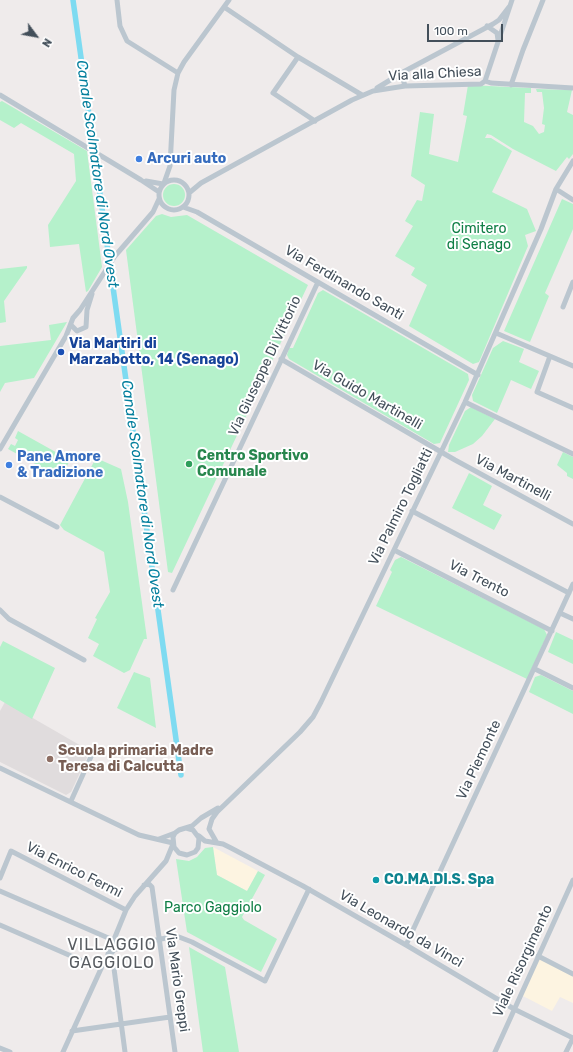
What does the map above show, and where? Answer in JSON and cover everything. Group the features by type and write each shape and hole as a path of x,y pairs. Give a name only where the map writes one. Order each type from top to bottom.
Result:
{"street":[{"path":"117,0 120,26 126,41 178,73"},
{"path":"0,449 66,336 71,325 71,320 77,315 115,256 153,212 159,199 159,192 170,166 174,90 178,73 184,62 229,0"},
{"path":"485,81 512,0"},
{"path":"511,85 543,0"},
{"path":"224,7 298,57 362,96"},
{"path":"373,91 405,71 499,20 509,7"},
{"path":"487,26 497,33 498,41"},
{"path":"298,57 274,92 315,121"},
{"path":"405,71 403,79 405,86"},
{"name":"Via alla Chiesa","path":"189,193 201,183 373,91 405,86 481,84 485,81 491,84 573,88"},
{"path":"0,95 159,192"},
{"name":"Via Palmiro Togliatti","path":"217,843 209,829 212,819 223,805 290,742 313,716 478,375 556,189 573,161"},
{"path":"153,212 166,208 174,210 183,207 188,200 189,193 186,185 177,180 170,166"},
{"path":"141,180 151,183 164,183 177,180"},
{"name":"Via alla Chiesa","path":"186,185 201,183"},
{"path":"556,189 566,197 573,200"},
{"path":"553,198 562,196 566,197"},
{"path":"159,199 166,208"},
{"name":"Via Ferdinando Santi","path":"188,200 197,212"},
{"name":"Via Ferdinando Santi","path":"183,207 197,212 478,375"},
{"name":"Via Giuseppe Di Vittorio","path":"173,590 318,282"},
{"path":"562,307 573,282"},
{"path":"66,336 75,330 80,331 85,328 93,290"},
{"path":"77,315 82,315 86,319"},
{"path":"71,325 75,330"},
{"path":"496,333 573,366"},
{"path":"550,356 537,392 573,408"},
{"name":"Via Guido Martinelli","path":"281,359 441,452"},
{"path":"465,402 573,454"},
{"name":"Via Martinelli","path":"441,452 573,524"},
{"path":"0,497 57,526"},
{"path":"412,511 569,593"},
{"name":"Via Trento","path":"394,550 552,631"},
{"name":"Via Piemonte","path":"406,945 535,670 573,584"},
{"path":"0,610 9,619 84,660"},
{"path":"560,613 573,619"},
{"path":"535,670 573,688"},
{"path":"70,801 94,750"},
{"path":"0,768 139,834 173,844 176,850 181,854"},
{"name":"Via Palmiro Togliatti","path":"186,828 223,805"},
{"path":"197,822 198,848"},
{"path":"158,839 176,834 186,828 198,834"},
{"path":"63,1052 108,955 126,910 144,884 166,861 176,834"},
{"name":"Via Leonardo da Vinci","path":"198,834 202,840 217,843 230,848 309,889 514,1009 573,1038"},
{"path":"166,861 181,854 190,854 210,842"},
{"name":"Via Enrico Fermi","path":"0,878 11,852 126,910"},
{"name":"Via Mario Greppi","path":"155,873 152,879 152,887 158,939 175,1052"},
{"name":"Viale Risorgimento","path":"495,1052 573,880"},
{"path":"144,884 149,884 152,887"},
{"path":"108,955 114,950 122,947 171,937 183,938 265,981 309,889"},
{"path":"0,891 113,940 122,947"},
{"path":"567,894 573,897"},
{"path":"0,924 101,969"},
{"path":"108,955 113,961 125,1052"},
{"path":"538,956 573,974"},
{"path":"72,1031 170,1017"},
{"path":"566,1052 573,1038"},
{"path":"0,1048 10,1052"}],"shaded area":[{"name":"Scuola primaria Madre Teresa di Calcutta","path":"5,702 90,751 71,792 66,795 0,762 0,711"},
{"path":"213,847 258,871 247,891 217,875"},
{"path":"538,957 573,975 573,1003 560,997 552,1011 521,995"}],"green space":[{"name":"Cimitero di Senago","path":"468,85 531,88 531,93 525,93 524,122 533,126 539,134 544,132 545,125 542,124 544,108 542,92 537,92 536,89 572,90 567,112 573,115 573,154 569,159 567,157 556,171 513,149 491,135 487,134 485,138 491,138 512,151 492,192 527,209 536,231 525,235 528,246 479,362 473,364 409,326 427,285 411,275 415,268 395,256 413,226 405,221 417,200 422,201 425,185 411,176 420,112 434,114 429,154 458,162 467,116 463,115"},
{"path":"2,101 87,151 102,267 86,292 79,244 50,247 48,225 76,181 74,154 21,123 14,128 0,120 0,102"},
{"path":"174,184 178,185 184,191 184,199 178,205 174,206 170,205 164,199 163,195 164,191 170,185"},
{"path":"562,199 573,204 573,229 545,293 549,296 530,342 504,331"},
{"name":"Centro Sportivo Comunale","path":"162,214 171,217 187,215 308,285 172,573 168,572 126,250 156,216"},
{"path":"27,266 4,301 6,322 0,323 0,269"},
{"path":"323,290 468,374 469,380 440,443 434,444 289,359 287,355 289,348 293,348 318,293"},
{"path":"67,322 34,378 5,383 0,392 0,346 51,340 49,325"},
{"path":"503,341 524,349 519,362 539,371 531,389 511,380 497,413 473,401 472,395 493,348"},
{"path":"471,407 495,419 482,436 473,444 455,452 448,452 449,445 465,411"},
{"path":"18,431 70,460 61,478 8,449 11,444 15,446 18,440 15,438"},
{"path":"563,452 573,457 573,479 567,476 567,473 557,465"},
{"path":"96,458 121,469 128,502 147,639 144,639 130,670 124,673 93,656 99,644 88,638 97,619 95,618 110,592 104,552 64,530 60,525"},
{"path":"469,473 492,486 483,505 502,515 494,530 452,508"},
{"path":"401,557 544,629 547,635 527,679 376,606 392,572 390,570 395,560"},
{"path":"556,632 573,640 573,664 548,652"},
{"path":"3,641 55,668 32,719 0,700 0,647"},
{"path":"134,672 150,678 156,728 117,708"},
{"path":"541,675 573,691 573,714 529,692 535,677"},
{"name":"Parco Gaggiolo","path":"213,847 217,875 247,891 258,871 265,875 242,917 244,920 277,939 261,972 187,932 176,859 189,861 197,857 205,848"},
{"path":"189,947 225,967 239,1052 203,1052"}],"waterway":[{"name":"Canale Scolmatore di Nord Ovest","path":"73,0 181,775"}],"place":[{"name":"Arcuri auto","path":"139,159"},
{"name":"Via Martiri di Marzabotto, 14 (Senago)","path":"61,352"},
{"name":"Centro Sportivo Comunale","path":"189,464"},
{"name":"Pane Amore & Tradizione","path":"9,465"},
{"name":"Scuola primaria Madre Teresa di Calcutta","path":"50,759"},
{"name":"CO.MA.DI.S. Spa","path":"376,880"}],"district":[{"name":"VILLAGGIO GAGGIOLO","path":"112,954"}]}
